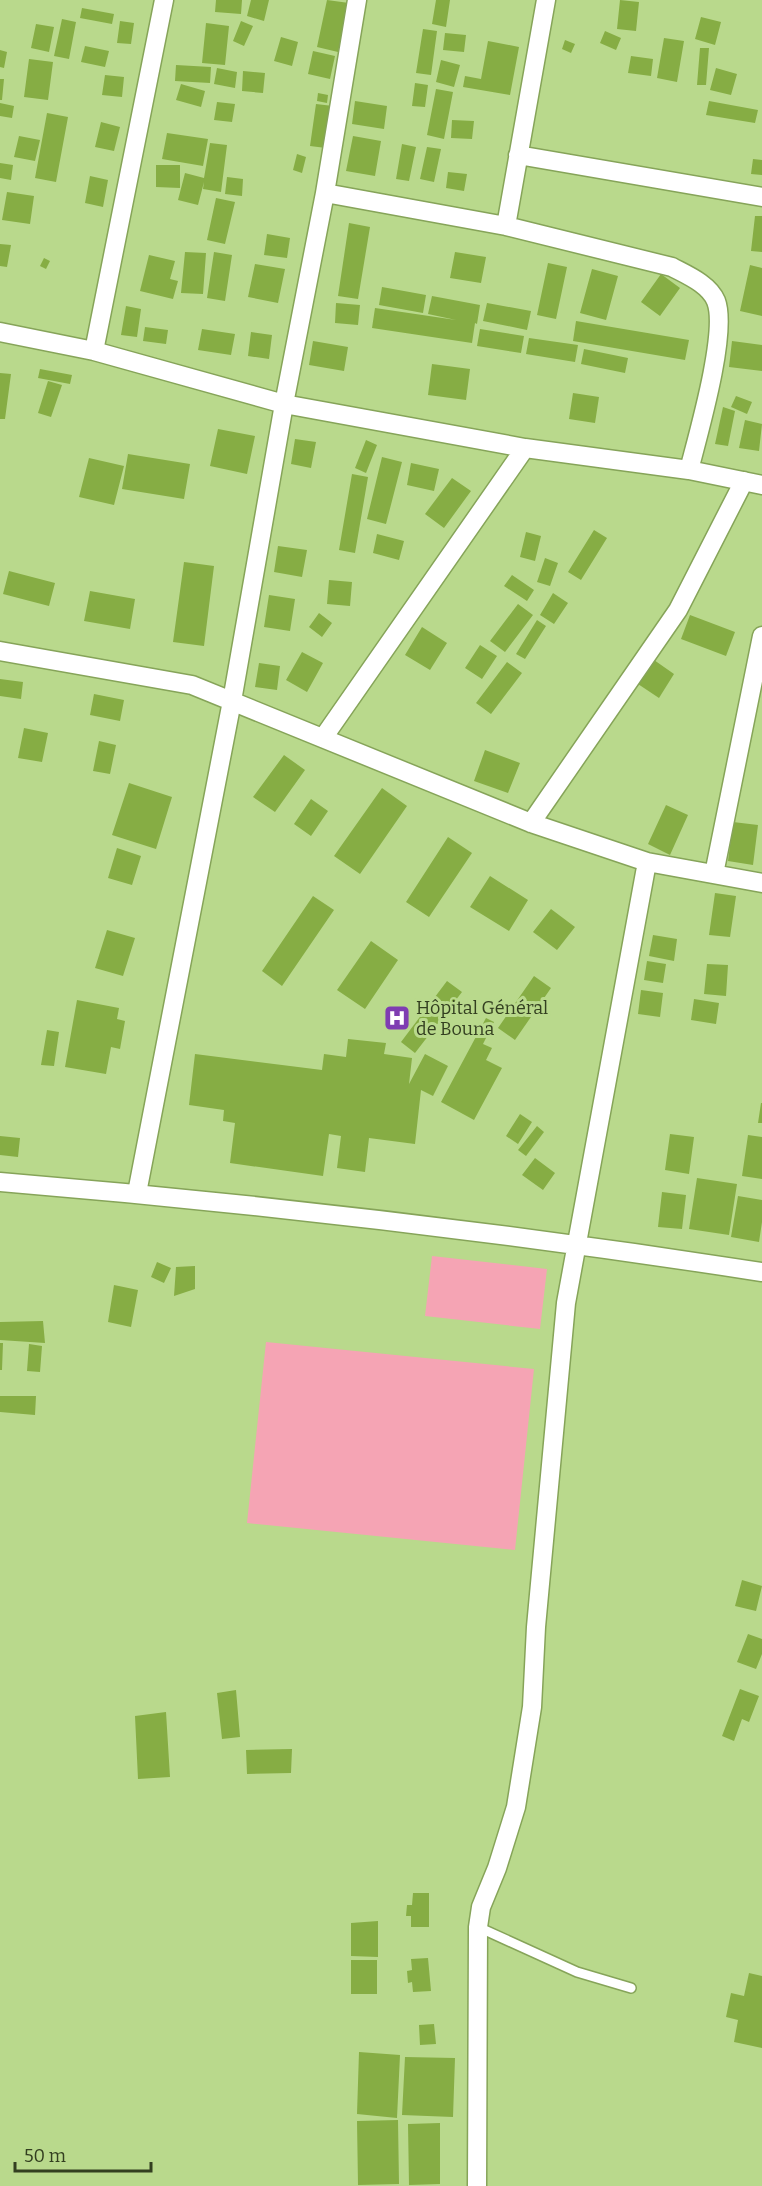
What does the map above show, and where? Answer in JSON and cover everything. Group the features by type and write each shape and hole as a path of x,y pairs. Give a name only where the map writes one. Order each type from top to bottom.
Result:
{"street":[{"path":"94,351 164,0"},
{"path":"137,1193 232,701 284,404 325,193 357,0"},
{"path":"506,226 546,0"},
{"path":"518,155 762,197"},
{"path":"325,193 506,226 672,267 697,280 711,293 716,302 718,321 711,379 689,470"},
{"path":"0,332 94,351 284,404 525,448 689,470 753,483 678,610 531,823"},
{"path":"323,738 525,448"},
{"path":"714,874 762,636"},
{"path":"0,651 192,685 531,823 647,862 762,883"},
{"path":"477,2186 478,1927 481,1906 497,1868 516,1807 532,1707 536,1627 566,1303 647,862"},
{"path":"0,1182 137,1193 577,1244 762,1272"}],"lane":[{"path":"478,1927 577,1972 631,1988"}],"shaded area":[{"path":"432,1256 547,1269 540,1329 425,1316"},
{"path":"266,1342 534,1369 515,1550 247,1523"}],"building":[{"path":"216,0 242,0 241,14 215,12"},
{"path":"251,0 269,0 264,21 247,16"},
{"path":"327,0 349,3 338,52 317,47"},
{"path":"436,0 450,0 446,27 432,24"},
{"path":"620,0 639,2 636,31 617,29"},
{"path":"82,8 114,14 112,24 80,18"},
{"path":"701,17 721,22 715,45 695,39"},
{"path":"62,19 76,22 69,59 54,56"},
{"path":"120,21 134,23 131,44 117,43"},
{"path":"241,21 253,26 244,46 233,41"},
{"path":"206,23 229,26 225,65 202,63"},
{"path":"36,24 54,27 49,52 31,48"},
{"path":"423,29 437,31 431,75 416,73"},
{"path":"605,31 621,38 616,50 600,43"},
{"path":"445,33 466,35 464,52 443,50"},
{"path":"281,37 298,42 292,66 274,61"},
{"path":"664,38 684,41 677,82 657,78"},
{"path":"565,40 575,44 571,53 562,49"},
{"path":"488,41 519,47 510,95 463,87 465,76 481,79"},
{"path":"85,46 109,51 105,67 81,62"},
{"path":"700,48 709,48 706,85 697,85"},
{"path":"0,50 7,52 4,68 0,67"},
{"path":"313,51 335,56 330,79 308,74"},
{"path":"631,56 653,59 651,76 628,73"},
{"path":"29,59 53,62 48,100 24,97"},
{"path":"441,60 460,65 454,87 436,82"},
{"path":"176,65 211,67 210,83 175,81"},
{"path":"217,68 237,72 235,88 214,84"},
{"path":"716,68 737,74 731,95 710,90"},
{"path":"243,71 265,73 263,93 242,91"},
{"path":"105,75 124,77 122,97 102,95"},
{"path":"0,79 4,79 2,100 0,100"},
{"path":"415,83 428,85 425,107 412,106"},
{"path":"181,84 205,91 201,107 176,100"},
{"path":"436,89 453,92 444,139 427,135"},
{"path":"318,93 328,95 327,103 317,101"},
{"path":"355,101 387,106 384,129 352,124"},
{"path":"709,101 758,110 755,123 706,115"},
{"path":"217,102 235,104 232,122 214,120"},
{"path":"0,103 14,106 12,118 0,116"},
{"path":"316,104 333,106 326,148 310,146"},
{"path":"47,113 68,117 56,182 35,178"},
{"path":"452,120 474,121 472,139 451,138"},
{"path":"101,122 120,127 114,151 95,147"},
{"path":"167,133 208,139 203,166 162,159"},
{"path":"19,136 40,140 35,161 14,157"},
{"path":"353,136 381,141 375,176 346,171"},
{"path":"210,143 227,145 221,192 203,189 204,182 198,205 178,200 185,173 204,178"},
{"path":"402,144 416,147 409,181 396,179"},
{"path":"427,147 441,149 434,182 420,179"},
{"path":"297,154 306,157 302,173 293,170"},
{"path":"753,159 762,160 762,175 751,174"},
{"path":"0,163 13,165 11,180 0,178"},
{"path":"156,165 180,165 180,188 156,187"},
{"path":"448,172 467,174 464,191 446,188"},
{"path":"90,176 108,180 103,207 85,203"},
{"path":"227,177 243,179 242,196 225,194"},
{"path":"7,192 34,196 30,224 2,220"},
{"path":"216,198 235,202 225,244 207,240"},
{"path":"755,216 762,216 762,252 751,251"},
{"path":"349,223 370,227 358,299 338,296"},
{"path":"267,234 290,238 287,258 264,255"},
{"path":"0,244 11,245 7,267 0,266"},
{"path":"185,252 206,253 203,294 181,293"},
{"path":"214,252 232,255 225,301 207,298"},
{"path":"455,252 486,257 481,283 450,278"},
{"path":"149,255 175,261 170,279 178,281 173,299 140,291"},
{"path":"44,258 50,261 46,269 40,266"},
{"path":"548,263 567,267 556,319 537,315"},
{"path":"255,264 285,269 278,303 248,297"},
{"path":"750,265 762,268 762,316 740,311"},
{"path":"592,269 618,276 606,320 580,313"},
{"path":"661,274 680,288 660,316 641,302"},
{"path":"382,287 426,295 423,313 379,305"},
{"path":"432,296 480,305 472,343 372,328 375,308 456,320 428,314"},
{"path":"336,303 360,305 358,325 335,323"},
{"path":"487,303 531,311 527,330 483,321"},
{"path":"126,306 141,309 137,337 121,335"},
{"path":"576,321 689,340 685,360 573,341"},
{"path":"145,327 168,330 166,344 143,341"},
{"path":"202,329 235,334 231,355 198,350"},
{"path":"480,329 524,336 521,353 477,346"},
{"path":"251,332 272,335 269,359 248,356"},
{"path":"529,338 578,345 575,362 526,354"},
{"path":"313,341 348,347 344,371 309,365"},
{"path":"732,341 762,345 762,371 729,367"},
{"path":"584,349 628,358 625,373 581,364"},
{"path":"432,364 470,369 466,400 428,395"},
{"path":"40,369 72,375 70,384 38,378"},
{"path":"0,373 11,374 5,419 0,419"},
{"path":"48,381 62,385 51,417 38,413"},
{"path":"573,393 599,397 595,423 569,419"},
{"path":"736,396 752,402 747,414 731,407"},
{"path":"723,407 735,411 728,446 715,444"},
{"path":"745,420 762,424 759,451 739,448"},
{"path":"218,429 255,436 247,474 210,466"},
{"path":"295,439 316,442 311,468 291,464"},
{"path":"366,440 377,445 366,473 355,468"},
{"path":"128,454 190,464 184,499 122,489"},
{"path":"382,457 402,462 386,524 367,519"},
{"path":"89,458 124,466 114,505 79,497"},
{"path":"411,463 439,469 434,491 407,485"},
{"path":"352,474 368,477 355,553 339,550"},
{"path":"452,478 471,491 444,528 425,514"},
{"path":"594,530 607,538 581,580 568,572"},
{"path":"526,532 541,536 535,561 520,557"},
{"path":"377,534 404,541 399,560 373,553"},
{"path":"278,546 307,550 302,577 274,572"},
{"path":"545,558 558,563 550,586 537,582"},
{"path":"184,562 214,566 204,646 173,642"},
{"path":"9,571 55,583 49,606 3,594"},
{"path":"512,575 534,590 527,601 504,586"},
{"path":"329,580 352,582 350,606 327,604"},
{"path":"90,591 135,599 130,629 84,621"},
{"path":"553,593 568,603 554,624 540,615"},
{"path":"269,595 295,599 290,631 264,627"},
{"path":"518,604 533,615 505,652 490,641"},
{"path":"319,613 332,623 322,637 309,627"},
{"path":"690,615 735,632 726,656 681,639"},
{"path":"537,620 546,626 525,659 516,654"},
{"path":"422,627 447,643 430,670 405,655"},
{"path":"480,645 497,656 482,679 465,668"},
{"path":"302,652 323,663 307,692 286,680"},
{"path":"654,660 674,674 659,698 638,684"},
{"path":"507,662 522,673 491,714 476,703"},
{"path":"259,663 280,666 277,690 255,687"},
{"path":"0,679 23,682 21,699 0,696"},
{"path":"94,694 124,700 120,721 90,715"},
{"path":"24,728 48,733 42,762 18,758"},
{"path":"99,741 116,745 110,774 93,771"},
{"path":"485,750 520,763 508,793 474,781"},
{"path":"284,755 305,770 275,812 253,797"},
{"path":"129,783 172,797 156,849 112,835"},
{"path":"382,788 407,806 360,874 334,856"},
{"path":"311,799 328,811 311,836 294,824"},
{"path":"666,805 688,815 670,855 648,844"},
{"path":"733,822 758,825 753,865 728,861"},
{"path":"448,837 472,853 429,917 406,902"},
{"path":"117,848 141,856 132,885 108,878"},
{"path":"490,876 528,900 509,931 470,907"},
{"path":"715,893 736,896 730,937 709,935"},
{"path":"313,896 334,910 282,986 262,971"},
{"path":"551,909 575,927 557,950 533,932"},
{"path":"107,930 135,938 123,976 95,968"},
{"path":"653,935 677,939 674,961 649,956"},
{"path":"371,941 398,960 365,1009 337,990"},
{"path":"647,961 666,964 663,983 644,980"},
{"path":"707,964 728,965 726,996 704,994"},
{"path":"534,976 551,988 515,1040 498,1028"},
{"path":"447,981 462,992 415,1053 401,1042"},
{"path":"641,990 663,993 660,1017 638,1014"},
{"path":"694,999 719,1003 716,1024 691,1020"},
{"path":"77,1000 119,1008 117,1019 125,1021 120,1049 111,1047 106,1074 65,1067"},
{"path":"486,1018 494,1022 483,1044 492,1048 486,1060 502,1068 474,1120 441,1102"},
{"path":"47,1030 59,1032 54,1066 41,1065"},
{"path":"348,1039 386,1043 384,1054 412,1058 409,1084 425,1054 448,1066 433,1096 421,1090 415,1144 369,1138 365,1172 337,1168 341,1136 329,1134 323,1176 230,1163 235,1123 223,1121 224,1110 189,1105 195,1054 322,1070 324,1054 346,1057"},
{"path":"761,1103 762,1123 758,1123"},
{"path":"520,1114 532,1122 518,1144 506,1136"},
{"path":"537,1126 544,1132 526,1156 518,1150"},
{"path":"670,1134 694,1137 689,1174 665,1170"},
{"path":"748,1135 762,1137 762,1179 742,1176"},
{"path":"0,1136 20,1138 18,1157 0,1155"},
{"path":"535,1158 555,1173 543,1190 522,1175"},
{"path":"697,1178 737,1184 729,1235 689,1229"},
{"path":"662,1192 686,1195 682,1229 658,1227"},
{"path":"738,1196 762,1200 759,1242 731,1237"},
{"path":"157,1262 171,1268 164,1283 151,1277"},
{"path":"195,1266 195,1289 174,1296 176,1267"},
{"path":"114,1285 138,1290 131,1327 108,1322"},
{"path":"43,1321 45,1343 0,1340 0,1322"},
{"path":"0,1343 3,1343 2,1370 0,1370"},
{"path":"29,1344 42,1346 40,1372 27,1371"},
{"path":"0,1396 36,1396 35,1415 0,1412"},
{"path":"742,1580 762,1586 756,1611 735,1606"},
{"path":"748,1634 762,1639 762,1654 756,1669 737,1662"},
{"path":"740,1689 759,1696 749,1722 742,1719 734,1741 722,1736"},
{"path":"236,1690 240,1737 222,1739 217,1693"},
{"path":"166,1712 170,1777 138,1779 135,1716"},
{"path":"292,1749 291,1773 247,1774 246,1750"},
{"path":"413,1893 429,1893 429,1927 411,1927 411,1916 406,1916 407,1905 412,1905"},
{"path":"378,1921 378,1957 351,1956 351,1923"},
{"path":"428,1958 431,1991 413,1992 412,1982 408,1983 407,1971 412,1970 411,1959"},
{"path":"351,1960 377,1960 377,1994 351,1994"},
{"path":"749,1973 762,1976 762,2048 734,2042 738,2020 726,2017 731,1993 744,1996"},
{"path":"434,2024 436,2044 420,2045 419,2025"},
{"path":"359,2052 400,2055 397,2118 357,2114"},
{"path":"405,2057 455,2058 453,2117 402,2115"},
{"path":"398,2120 399,2184 358,2185 357,2121"},
{"path":"440,2123 440,2184 409,2185 408,2124"}],"place":[{"name":"Hôpital Général de Bouna","path":"397,1018"}]}
